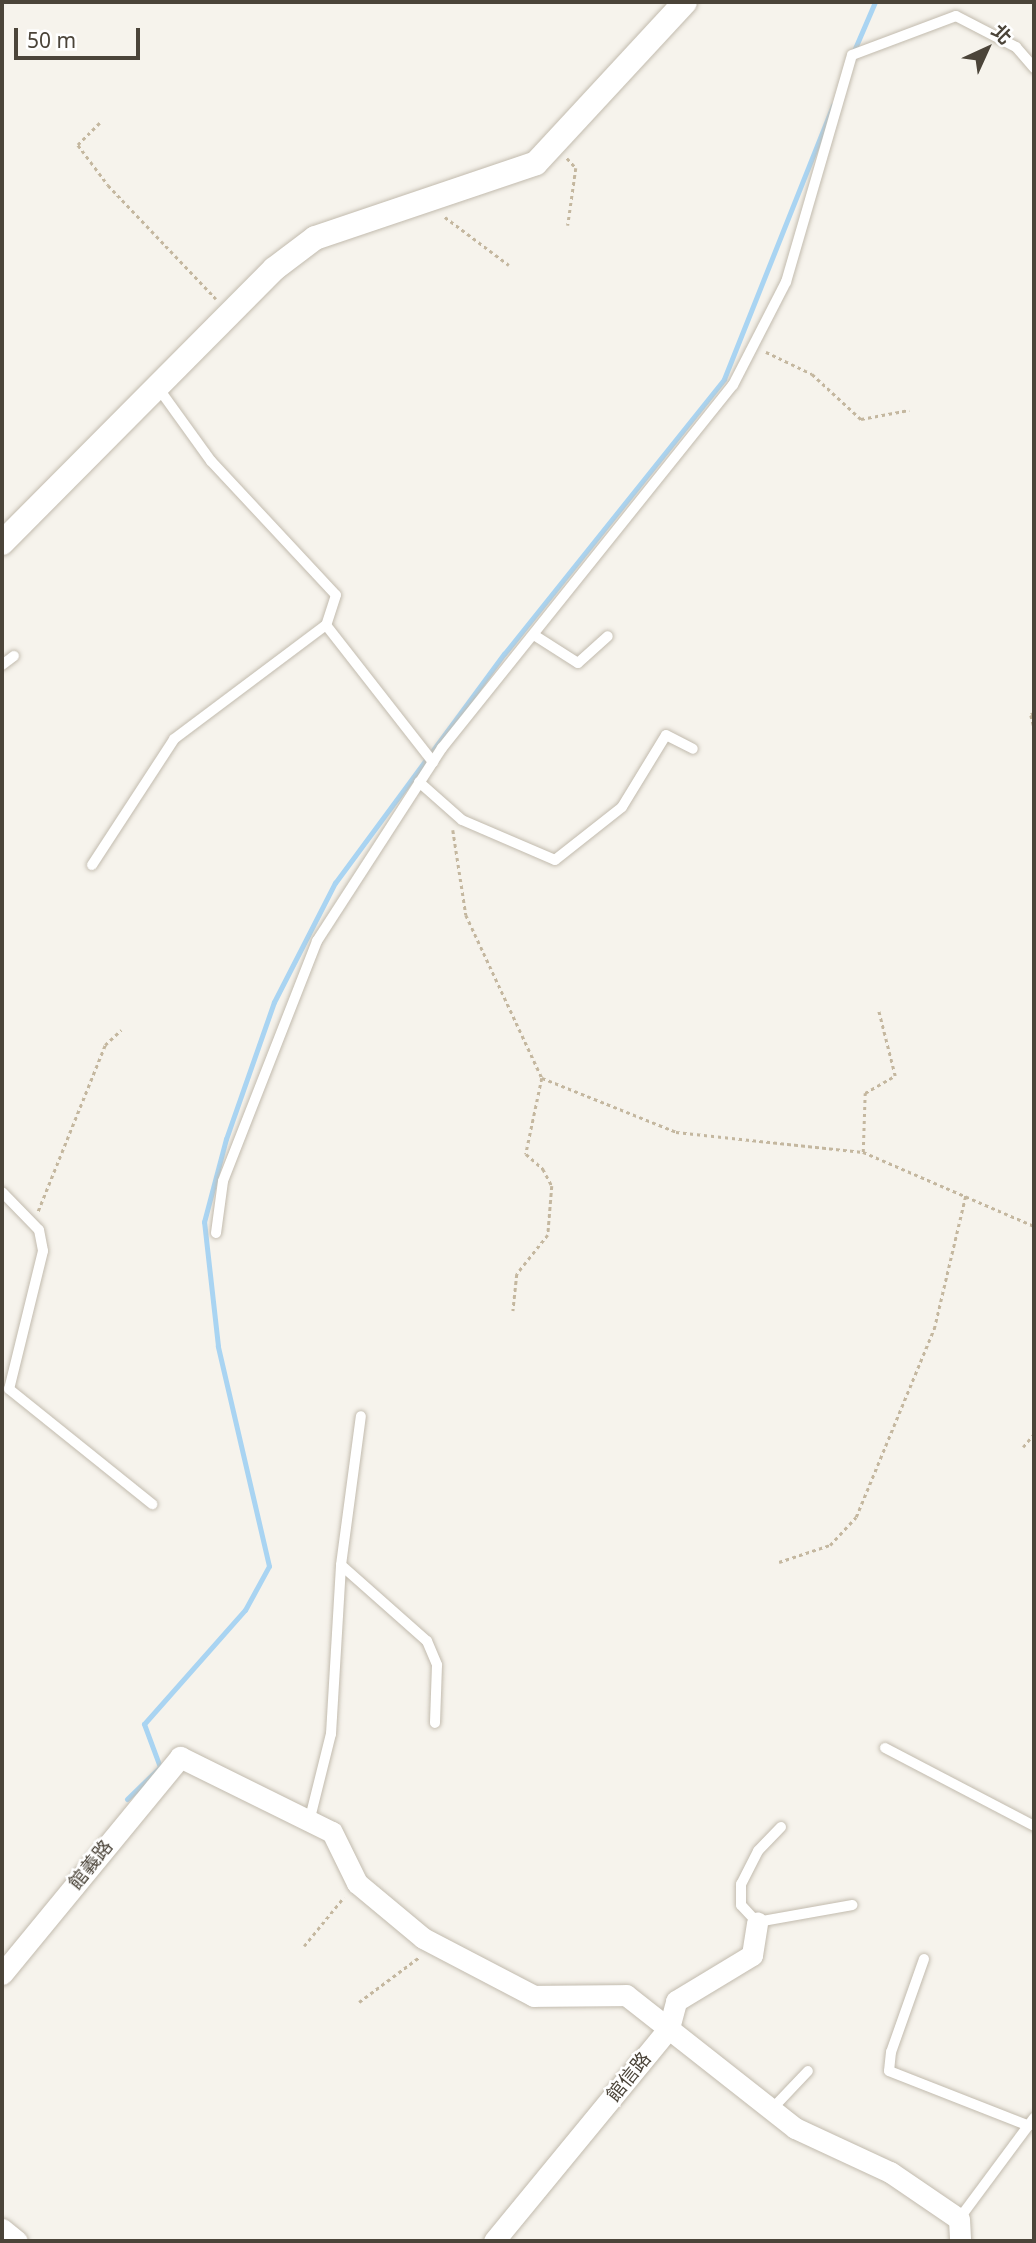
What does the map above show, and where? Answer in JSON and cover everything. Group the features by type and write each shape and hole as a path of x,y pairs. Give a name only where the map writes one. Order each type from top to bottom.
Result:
{"street":[{"path":"2,543 159,389 274,270 315,238 536,163 556,145 685,2"},
{"name":"館義路","path":"2,1974 180,1757 310,1818"},
{"path":"310,1818 332,1832 357,1883 433,1944 534,1996 626,1995 795,2129 890,2172 959,2219 960,2241"},
{"name":"館信路","path":"494,2241 669,2028 676,2001 752,1955 757,1922"},
{"path":"2,2229 17,2241"}],"lane":[{"path":"216,1233 223,1181 317,941 433,762 733,385 786,282 852,55 956,16 1016,47 1034,68"},
{"path":"92,865 174,739 326,625 336,595 211,461 159,389"},
{"path":"326,625 433,762"},
{"path":"534,635 578,663 608,636"},
{"path":"2,664 14,656"},
{"path":"419,782 462,820 555,860 622,807 666,735 693,749"},
{"path":"2,1192 40,1230 43,1251 9,1389 152,1504"},
{"path":"310,1818 331,1734 341,1565 361,1416"},
{"path":"341,1565 427,1641 437,1665 435,1723"},
{"path":"885,1748 1034,1826"},
{"path":"781,1827 758,1851 741,1884 741,1905 757,1922 852,1905"},
{"path":"925,1959 891,2052 889,2071 1032,2122 959,2219"},
{"path":"770,2111 808,2071"}],"path":[{"path":"100,123 78,145 108,185 230,314"},
{"path":"556,145 576,168 568,225"},
{"path":"422,202 509,265"},
{"path":"753,345 812,374 860,419 909,410"},
{"path":"1034,713 1031,715 1034,727"},
{"path":"450,809 466,915 542,1078 526,1154 543,1168 552,1186 548,1235 517,1274 513,1311"},
{"path":"863,1152 865,1093 895,1076 878,1009"},
{"path":"33,1224 106,1045 121,1030"},
{"path":"542,1078 676,1132 863,1152 967,1193 1034,1226"},
{"path":"779,1562 830,1545 856,1517 934,1329 967,1193"},
{"path":"1023,1447 1034,1434"},
{"path":"304,1946 357,1883"},
{"path":"359,2002 433,1944"}],"waterway":[{"path":"853,53 875,2"},
{"path":"127,1799 160,1767 144,1724 245,1610 269,1566 218,1346 204,1222 226,1139 274,1002 335,883 504,654 724,379 833,105"}]}
